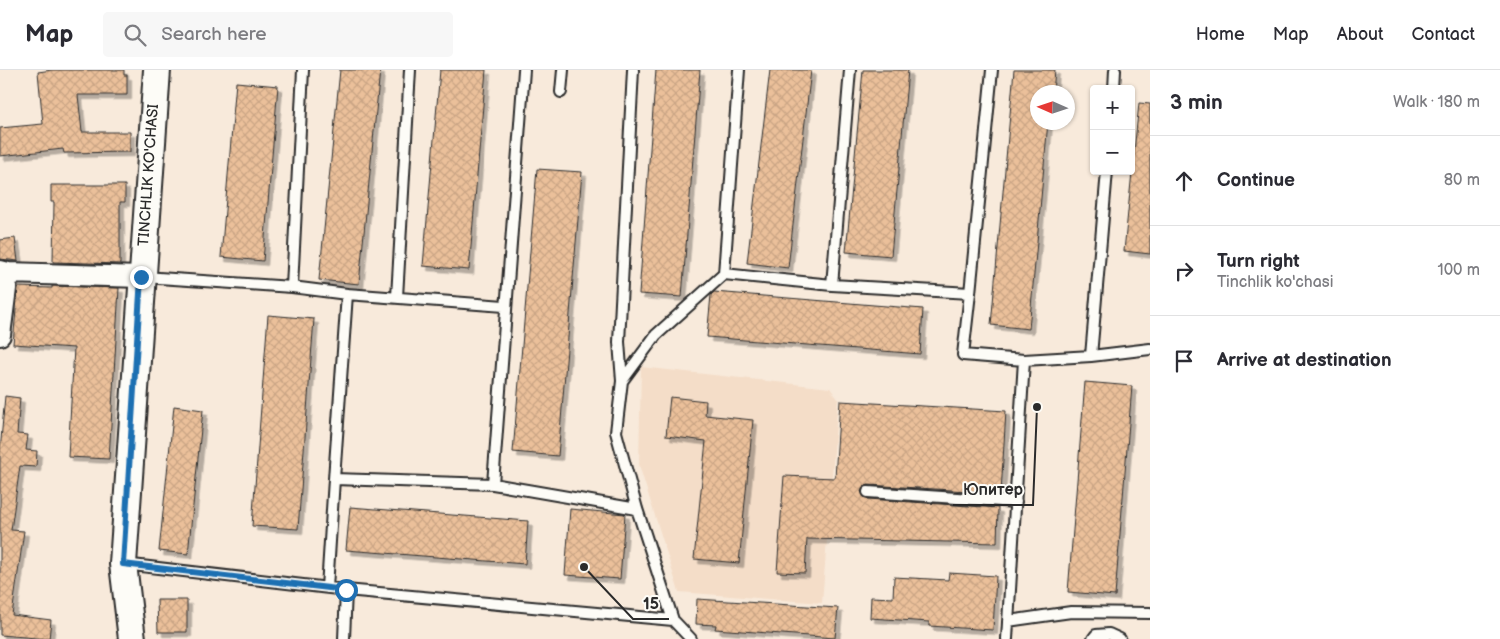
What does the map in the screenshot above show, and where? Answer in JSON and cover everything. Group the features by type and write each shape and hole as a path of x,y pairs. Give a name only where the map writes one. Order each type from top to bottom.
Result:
{"street":[{"name":"TINCHLIK KO'CHASI","path":"132,639 123,564 156,70"},
{"path":"0,335 4,272 141,277"}],"lane":[{"path":"292,287 303,70"},
{"path":"398,297 410,70"},
{"path":"493,484 504,306 524,70"},
{"path":"561,92 563,70"},
{"path":"633,70 619,342 622,381 616,432 637,509 673,620 691,639"},
{"path":"622,381 656,335 724,274 739,70"},
{"path":"832,285 850,70"},
{"path":"992,70 963,355 1024,360 1150,350"},
{"path":"1114,85 1115,70"},
{"path":"1091,356 1107,175"},
{"path":"724,274 832,285 970,293"},
{"path":"141,277 292,287 347,294 504,306"},
{"path":"327,588 347,294"},
{"path":"1007,639 1024,360"},
{"path":"334,479 493,484 637,509"},
{"path":"868,492 1016,502"},
{"path":"123,564 346,590 673,620"},
{"path":"344,639 346,590"},
{"path":"1008,620 1072,612 1150,613"},
{"path":"1093,639 1096,635 1109,634 1120,639"}],"shaded area":[{"path":"641,367 830,388 838,399 822,603 679,592 639,465"}],"building":[{"path":"52,70 124,70 124,75 127,75 127,95 78,95 82,132 130,132 130,152 64,153 63,149 0,156 0,128 43,124 38,72"},
{"path":"340,70 380,70 359,284 319,280"},
{"path":"440,70 486,70 469,270 423,266"},
{"path":"656,70 700,70 682,297 639,294"},
{"path":"770,70 811,70 788,268 747,263"},
{"path":"863,70 908,70 891,256 846,252"},
{"path":"1014,70 1055,70 1054,85 1030,85 1030,130 1047,130 1029,329 991,325"},
{"path":"236,82 278,86 263,261 221,257"},
{"path":"1139,103 1150,104 1150,254 1124,251 1132,175 1135,175 1135,142"},
{"path":"537,169 582,172 558,456 513,452"},
{"path":"51,185 125,185 125,202 120,202 120,264 53,262 54,202 51,202"},
{"path":"15,238 18,261 0,259 0,240"},
{"path":"52,286 119,288 109,459 68,457 74,348 13,344 18,287 52,288"},
{"path":"714,292 923,309 920,354 707,337 711,295"},
{"path":"268,315 314,319 298,529 252,526"},
{"path":"1085,382 1132,386 1115,596 1068,592"},
{"path":"5,396 20,398 17,434 28,435 26,450 37,451 36,467 20,466 11,530 24,531 12,615 51,620 49,639 0,635 0,451"},
{"path":"670,397 706,401 705,415 753,420 739,563 694,559 706,441 666,436"},
{"path":"840,401 1006,411 1001,493 868,485 861,492 868,499 998,508 997,543 807,539 805,573 777,572 784,476 835,478"},
{"path":"174,406 203,410 188,554 159,551"},
{"path":"350,507 528,521 525,564 346,550"},
{"path":"570,509 625,514 620,579 565,575"},
{"path":"949,573 996,576 993,630 929,626 929,622 870,618 871,597 893,598 894,577 948,580"},
{"path":"697,599 838,608 835,638 715,629 716,625 696,624"},
{"path":"157,600 187,600 187,632 158,632"}],"place":[{"name":"Юпитер","path":"1037,407"},
{"name":"15","path":"584,567"}],"route":[{"path":"141,277 123,564 346,590"}]}
